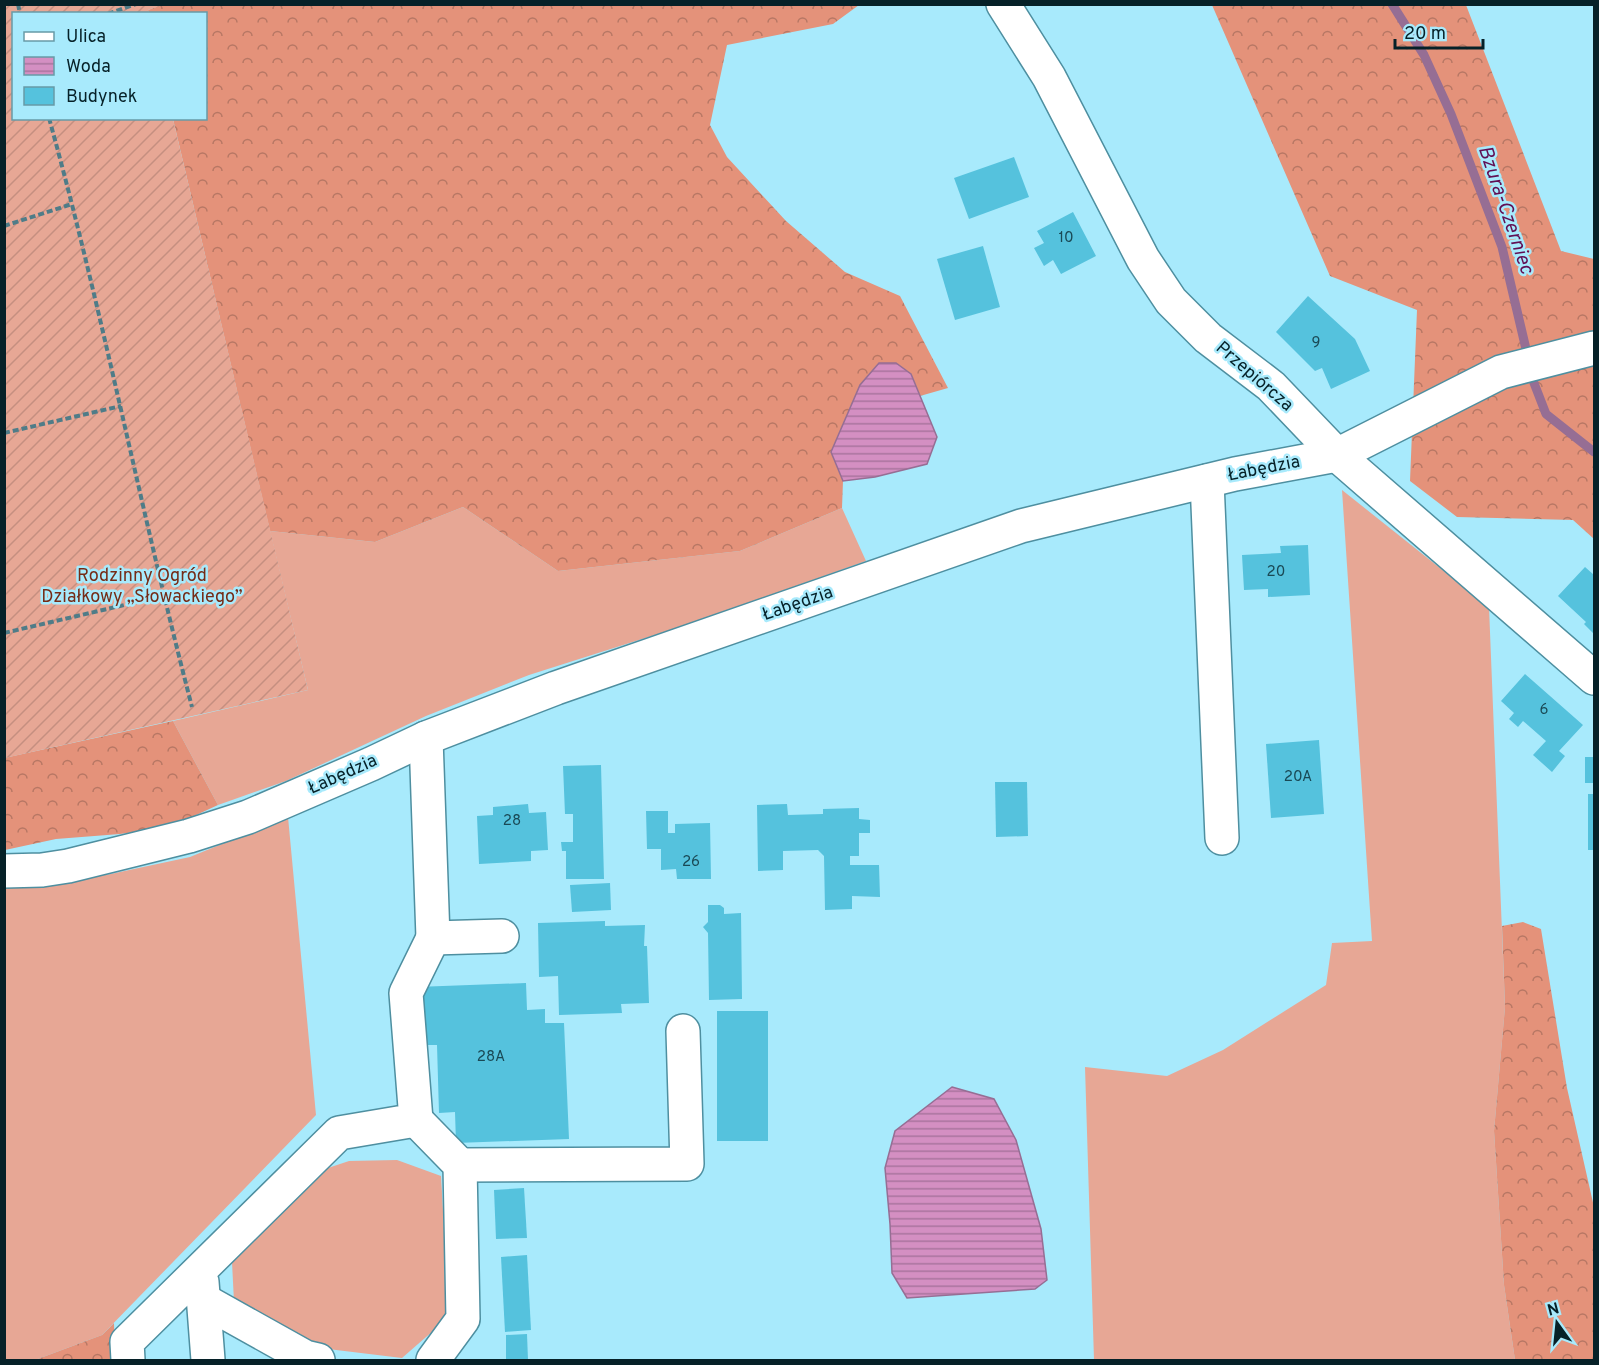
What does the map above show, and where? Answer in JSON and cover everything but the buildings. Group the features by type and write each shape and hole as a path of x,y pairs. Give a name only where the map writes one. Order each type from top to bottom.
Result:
{"street":[{"name":"Przepiórcza","path":"1003,4 1048,77 1143,259 1171,301 1208,338 1270,386 1337,455 1594,678"},
{"name":"Łabędzia","path":"4,872 68,866 189,836 248,816 426,738 556,688 1021,526 1207,481 1337,455 1501,372 1580,351"},
{"path":"1207,481 1222,838"},
{"path":"426,738 433,938 406,993 416,1120 460,1165 465,1360"},
{"path":"433,938 502,936"},
{"path":"460,1165 687,1164 683,1031"},
{"path":"128,1360 127,1342 202,1285 339,1133 416,1120"},
{"path":"202,1285 208,1360"},
{"path":"202,1285 305,1357 318,1360"},
{"path":"433,1360 463,1319"}],"path":[{"path":"114,12 136,4"},
{"path":"50,120 72,204 121,406 163,596 192,707"},
{"path":"4,226 72,204"},
{"path":"4,433 121,406"},
{"path":"4,633 163,596"}],"green space":[{"path":"164,4 859,5 833,24 727,45 710,125 727,157 786,221 845,272 900,296 948,388 920,396 911,374 832,452 843,481 842,508 740,551 558,571 463,507 375,542 270,531 173,120 207,120 207,12 149,12 148,10"},
{"name":"Rodzinny Ogród Działkowy „Słowackiego”","path":"4,5 164,5 148,10 149,12 12,12 12,120 173,120 308,690 5,758"},
{"path":"1212,5 1466,5 1561,251 1594,259 1594,539 1573,520 1457,517 1410,481 1417,310 1330,276"},
{"path":"1342,490 1489,607 1505,1007 1494,1131 1504,1285 1515,1360 1094,1360 1085,1067 1167,1076 1223,1050 1326,985 1332,943 1372,941"},
{"path":"463,507 558,571 740,551 842,508 866,561 686,625 529,675 426,716 286,781 218,805 173,721 308,690 270,531 375,542"},
{"path":"173,721 218,805 170,827 56,839 5,850 4,758"},
{"path":"288,817 316,1115 102,1335 35,1360 5,1360 5,882 106,875 190,857"},
{"path":"1523,922 1541,929 1567,1088 1594,1207 1594,1360 1515,1360 1504,1285 1494,1131 1505,1007 1502,926"},
{"path":"397,1160 441,1176 449,1317 402,1358 328,1349 234,1302 232,1262 328,1168 349,1161"},
{"path":"114,1323 115,1360 35,1360 102,1335"}],"water":[{"path":"879,363 896,363 911,374 937,437 927,464 875,477 843,481 831,452 860,385"},
{"path":"952,1087 994,1099 1016,1140 1041,1229 1047,1280 1035,1289 907,1298 892,1273 885,1168 895,1131"}],"waterway":[{"name":"Bzura-Czerniec","path":"1392,4 1424,55 1451,114 1502,247 1534,383 1546,414 1594,452"}]}
